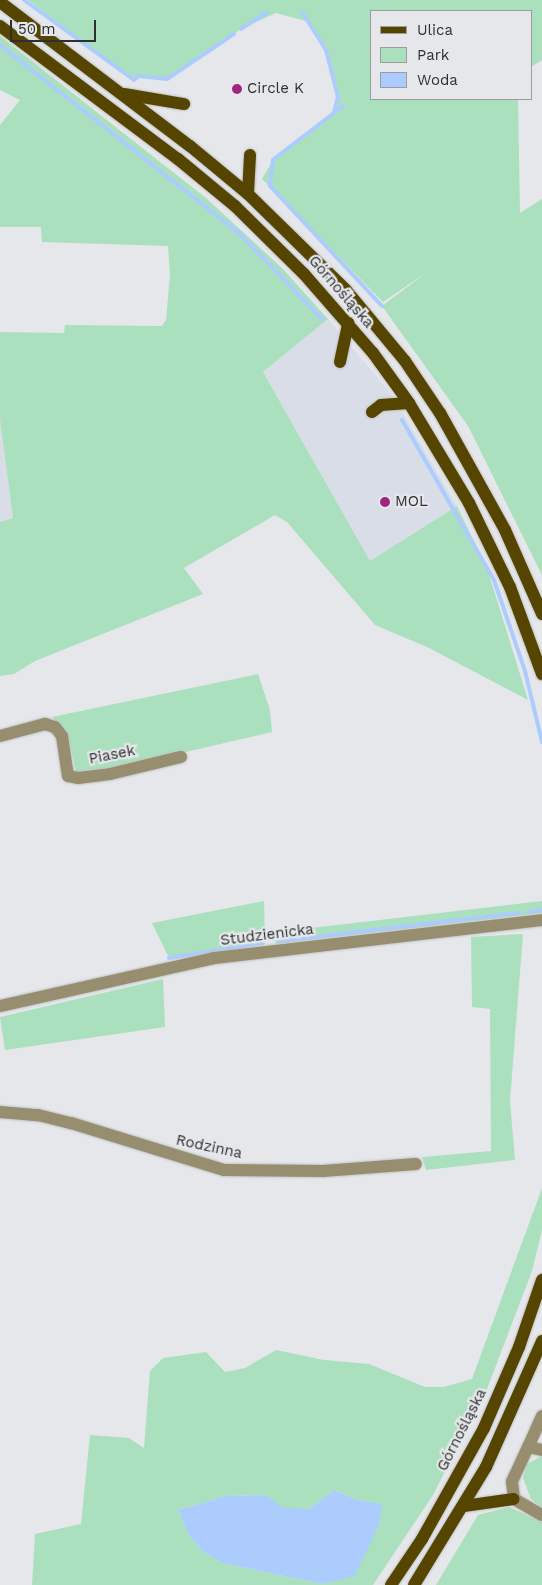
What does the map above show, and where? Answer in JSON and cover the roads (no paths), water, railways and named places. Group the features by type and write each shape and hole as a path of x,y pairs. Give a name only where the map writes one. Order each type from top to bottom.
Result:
{"main road":[{"name":"Górnośląska","path":"0,2 122,93 248,194 322,263 405,361 440,413 485,492 542,614"},
{"name":"Górnośląska","path":"0,26 178,159 235,206 298,267 348,323 409,403 490,544 542,674"},
{"path":"122,93 184,104"},
{"path":"248,194 250,155"},
{"path":"340,362 348,323"},
{"path":"372,412 381,405 409,403"},
{"name":"Górnośląska","path":"391,1585 422,1539 484,1428 519,1347 542,1280"},
{"path":"414,1585 464,1506 509,1420 542,1342"},
{"path":"464,1506 514,1500"}],"street":[{"name":"Piasek","path":"0,736 45,724 55,726 62,736 68,776 78,778 110,774 181,757"},
{"name":"Studzienicka","path":"0,1006 214,958 542,920"},
{"name":"Rodzinna","path":"0,1112 38,1115 71,1123 172,1156 224,1170 323,1171 416,1164"},
{"path":"542,1416 512,1482 514,1500 542,1515"},
{"path":"528,1447 542,1450"}],"water":[{"path":"334,1490 358,1500 382,1504 380,1522 355,1576 323,1584 222,1563 201,1550 188,1534 178,1510 226,1496 265,1495 284,1508 309,1509"}],"waterway":[{"path":"24,0 134,80 139,76 167,79 234,34"},
{"path":"241,29 267,12"},
{"path":"302,12 326,50 338,97 334,112"},
{"path":"0,45 238,232 322,319"},
{"path":"343,106 273,160 270,186 382,306"},
{"path":"402,420 494,580 525,671 542,742"},
{"path":"529,912 542,910"},
{"path":"280,941 518,913"},
{"path":"169,958 263,943"}],"place":[{"name":"Circle K","path":"237,89"},
{"name":"MOL","path":"385,502"}]}
